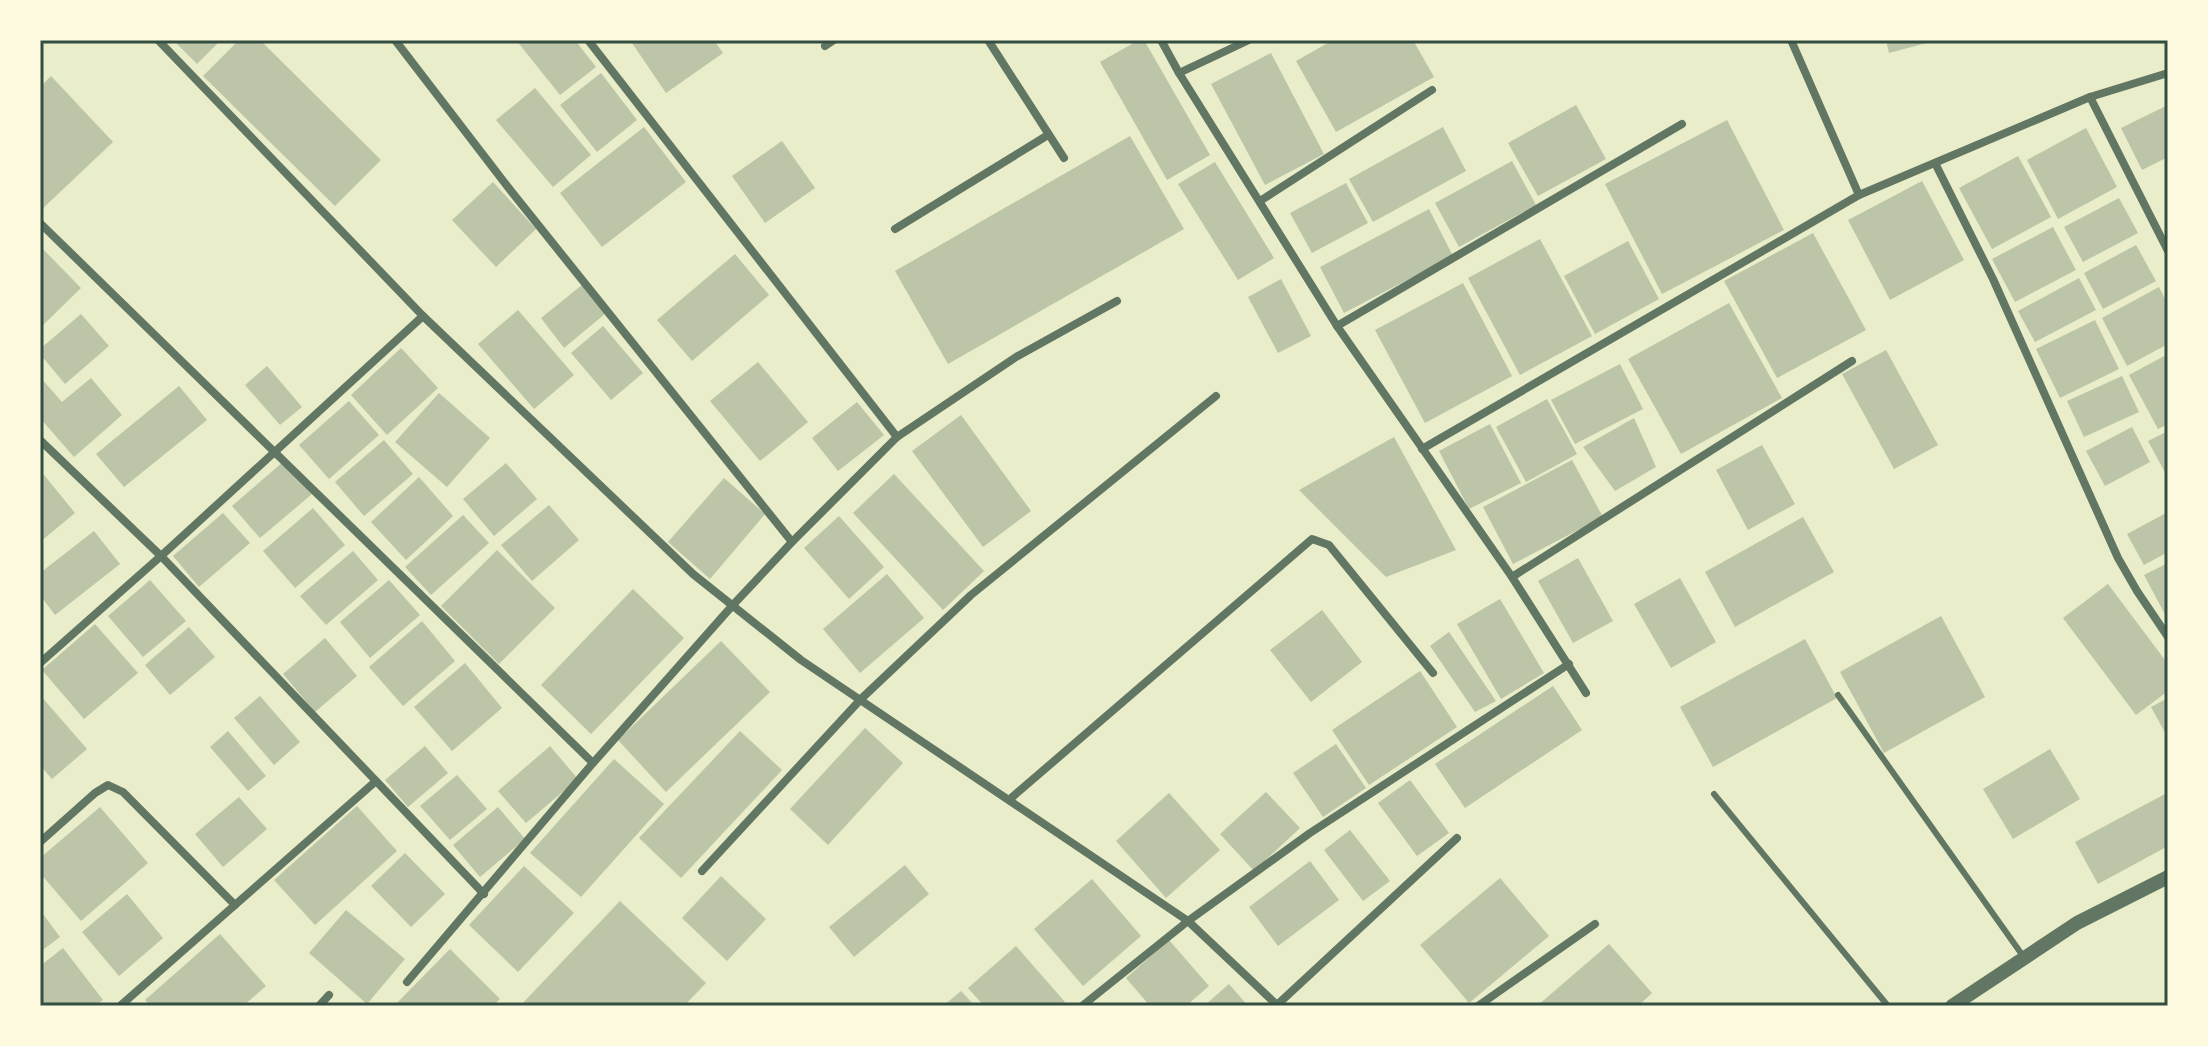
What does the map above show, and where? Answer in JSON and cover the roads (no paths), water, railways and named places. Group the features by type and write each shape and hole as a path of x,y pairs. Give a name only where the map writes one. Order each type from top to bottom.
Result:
{"street":[{"path":"158,40 423,316 693,574 801,660 1188,921 1278,1005 1457,838"},
{"path":"395,40 511,191 792,542"},
{"path":"588,40 897,437"},
{"path":"825,46 834,40"},
{"path":"988,40 1064,158"},
{"path":"1161,40 1337,326 1512,577 1586,693"},
{"path":"1179,73 1249,40"},
{"path":"1791,40 1859,195"},
{"path":"1422,449 1859,195 2090,97 2168,73"},
{"path":"1260,201 1432,90"},
{"path":"2090,97 2168,251"},
{"path":"1337,326 1682,124"},
{"path":"895,229 1048,135"},
{"path":"1935,163 1993,279 2118,558 2168,637"},
{"path":"40,223 593,763"},
{"path":"407,982 593,763 732,606 897,437 1016,357 1117,301"},
{"path":"40,663 423,316"},
{"path":"1512,577 1852,361"},
{"path":"702,871 861,699 971,595 1216,396"},
{"path":"41,441 161,556 484,894"},
{"path":"1010,799 1312,539 1329,545 1433,673"},
{"path":"1082,1006 1188,921 1310,833 1569,664"},
{"path":"120,1006 376,781"},
{"path":"40,842 108,785 123,792 235,905"},
{"path":"1952,1006 2077,923 2168,877"},
{"path":"1478,1006 1595,924"},
{"path":"319,1006 329,995"}],"lane":[{"path":"1838,695 2024,958"},
{"path":"1714,794 1888,1006"}]}
